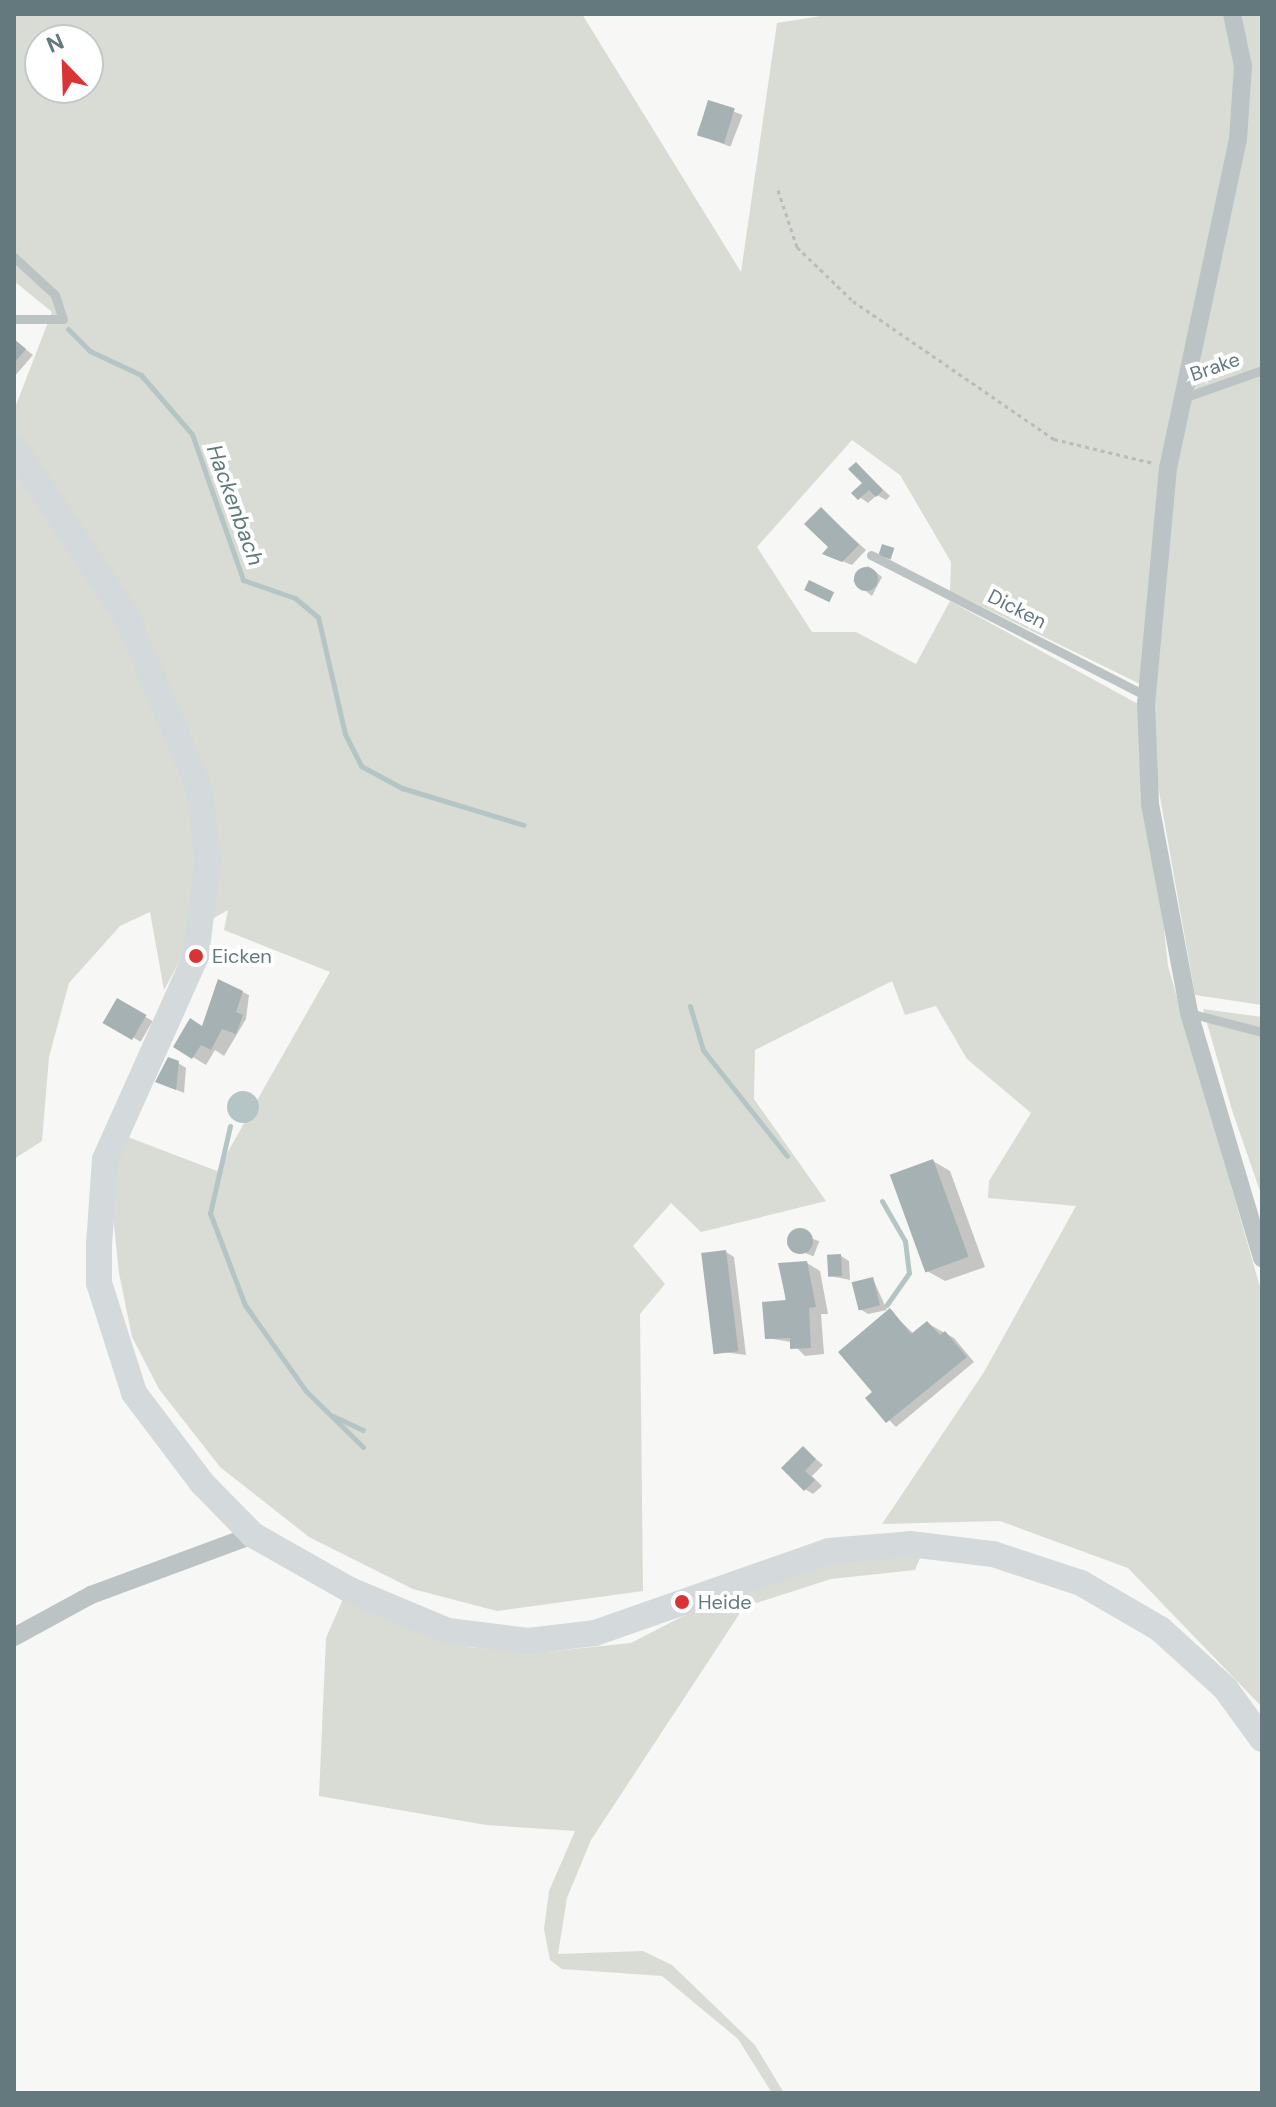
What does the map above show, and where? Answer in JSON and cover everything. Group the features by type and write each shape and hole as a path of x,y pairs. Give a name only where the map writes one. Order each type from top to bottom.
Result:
{"main road":[{"path":"14,447 126,615 199,787 207,906 196,956 105,1159 99,1283 134,1393 202,1483 253,1535 411,1618 528,1641 595,1633 829,1551 910,1544 993,1554 1081,1583 1160,1629 1225,1688 1262,1739"}],"street":[{"path":"1232,14 1243,66 1238,139 1180,399 1168,468 1147,696 1150,804 1189,1013 1262,1258"},
{"path":"14,1637 91,1595 253,1535"}],"lane":[{"path":"14,257 55,295 63,319 14,319"},
{"name":"Brake","path":"1180,399 1262,370"},
{"name":"Dicken","path":"871,555 1147,696"},
{"path":"1189,1013 1262,1032"}],"path":[{"path":"778,190 797,247 866,310 1054,439 1168,468"}],"shaded area":[{"path":"14,14 582,14 741,272 777,23 833,14 1262,14 1262,1005 1195,995 1140,684 950,591 951,562 900,475 852,440 757,547 812,632 856,632 916,664 950,601 1140,705 1168,966 1262,1294 1262,1707 1128,1568 1000,1521 882,1524 984,1372 1076,1206 988,1198 989,1181 1031,1113 967,1059 936,1006 905,1015 892,981 755,1050 754,1099 826,1201 701,1232 671,1203 633,1246 665,1284 640,1314 643,1591 497,1611 413,1589 309,1537 220,1467 159,1389 132,1337 119,1273 111,1198 120,1134 217,1171 330,972 224,930 228,910 198,927 164,990 150,912 120,926 69,983 49,1057 42,1141 14,1159 14,410 52,312 14,281"},
{"path":"1203,1009 1262,1017 1262,1197 1232,1110"},
{"path":"243,1091 254,1096 259,1107 254,1118 243,1123 232,1118 227,1107 232,1096"},
{"path":"921,1556 915,1570 831,1579 744,1607 591,1840 567,1898 558,1954 643,1951 672,1965 755,2045 784,2093 772,2093 738,2039 662,1976 562,1969 550,1960 544,1929 549,1891 575,1831 486,1825 319,1796 326,1638 343,1599 468,1647 535,1653 631,1643 716,1599 838,1561"}],"building":[{"path":"708,100 735,108 724,144 697,135"},
{"path":"14,339 26,349 14,363"},
{"path":"856,462 883,490 876,497 869,490 858,500 851,493 862,483 848,469"},
{"path":"821,507 859,545 842,562 822,554 828,547 804,524"},
{"path":"882,544 894,548 891,559 878,555"},
{"path":"866,567 875,570 878,579 875,588 866,591 857,588 854,579 857,570"},
{"path":"809,580 834,592 829,602 804,590"},
{"path":"218,979 243,991 236,1012 243,1015 236,1034 222,1029 211,1050 201,1045 192,1059 173,1047 190,1018 202,1026"},
{"path":"117,998 146,1015 132,1040 103,1023"},
{"path":"168,1057 179,1061 176,1090 155,1082"},
{"path":"933,1159 969,1257 925,1272 890,1175"},
{"path":"800,1228 810,1231 813,1241 810,1251 800,1254 790,1251 787,1241 790,1231"},
{"path":"726,1250 738,1351 714,1354 701,1253"},
{"path":"841,1254 842,1276 828,1277 827,1255"},
{"path":"807,1261 816,1307 809,1308 811,1348 790,1349 790,1338 765,1339 762,1302 786,1300 778,1263"},
{"path":"873,1277 880,1305 859,1310 852,1282"},
{"path":"890,1308 911,1334 927,1321 940,1335 945,1331 967,1357 886,1423 865,1398 872,1392 838,1352"},
{"path":"803,1446 816,1459 805,1471 815,1480 804,1491 781,1468"}],"waterway":[{"name":"Hackenbach","path":"68,329 90,351 141,375 192,434 243,580 295,598 318,617 345,734 361,766 402,788 524,825"},
{"name":"Hackenbach","path":"690,1006 703,1050 787,1156"},
{"path":"230,1126 210,1213 245,1305 306,1391 363,1447"},
{"name":"Hackenbach","path":"882,1201 905,1241 909,1273 887,1305"},
{"path":"333,1416 363,1430"}],"place":[{"name":"Eicken","path":"196,956"},
{"name":"Heide","path":"682,1602"}]}
